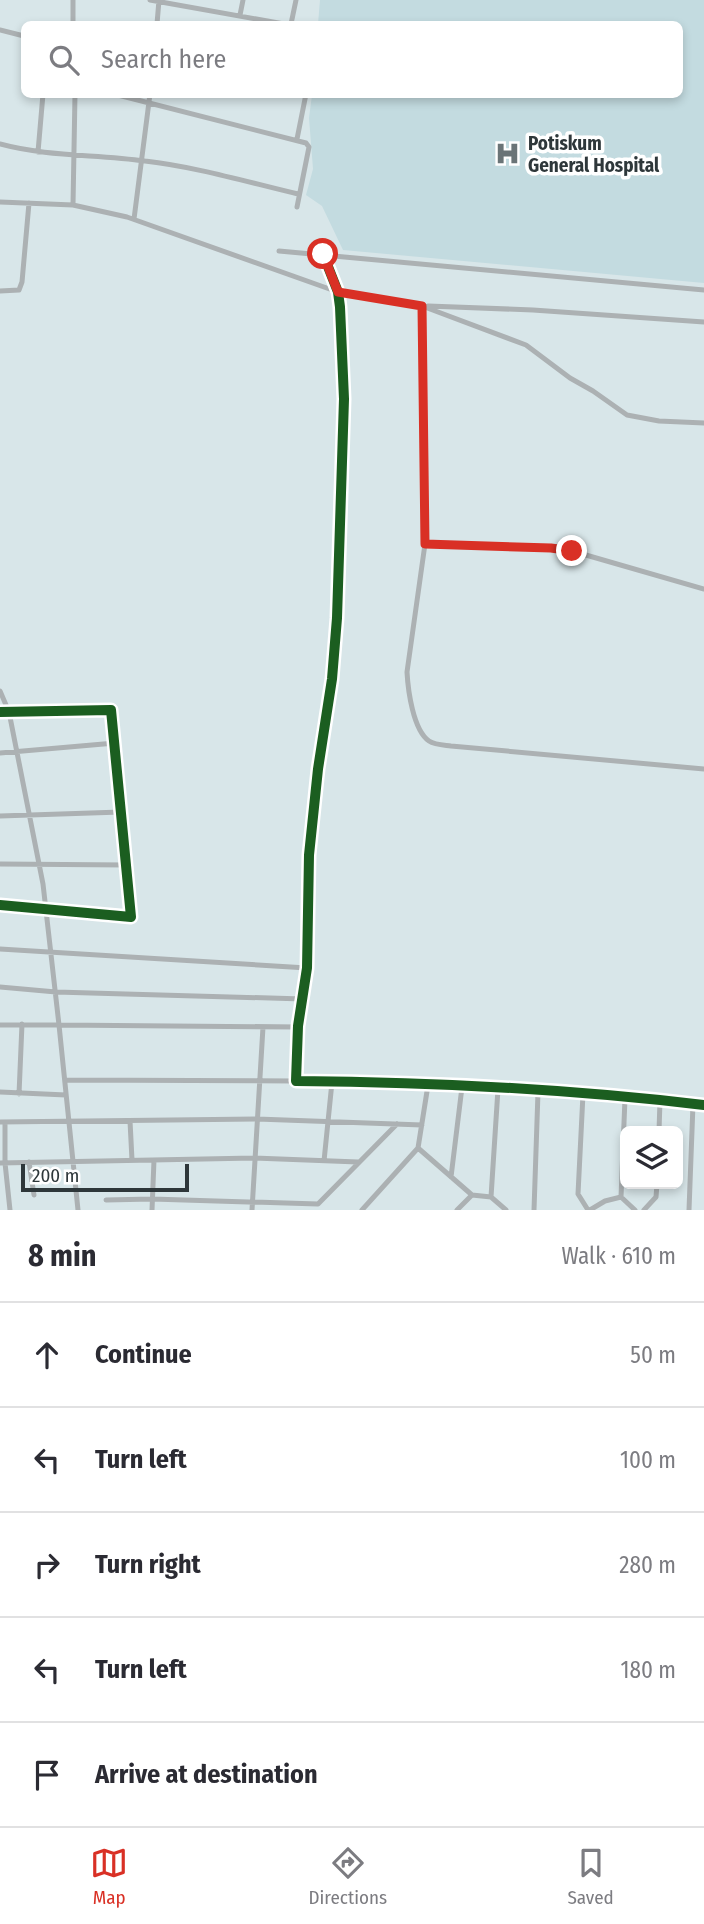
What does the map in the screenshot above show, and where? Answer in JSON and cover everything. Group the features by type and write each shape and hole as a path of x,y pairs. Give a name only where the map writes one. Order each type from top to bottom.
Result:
{"street":[{"path":"73,0 73,21"},
{"path":"150,0 270,21"},
{"path":"200,9 201,0"},
{"path":"240,15 243,0"},
{"path":"292,21 296,0"},
{"path":"157,21 159,1"},
{"path":"0,30 21,35"},
{"path":"38,152 43,98"},
{"path":"72,205 75,98"},
{"path":"132,98 306,143 309,147 297,206"},
{"path":"134,219 150,98"},
{"path":"297,139 305,98"},
{"path":"0,144 38,152 140,160 184,167 298,194"},
{"path":"0,202 72,205 134,219 338,292 422,306 533,310 704,322"},
{"path":"0,291 19,290 22,282 29,203"},
{"path":"279,251 704,290"},
{"path":"296,1081 299,1027 307,968 309,855 318,769 332,680 337,618 344,399 338,292 323,254"},
{"path":"422,306 526,345 626,415 659,421 704,423"},
{"path":"422,306 425,544 407,672 408,690 421,732 428,740 451,747 704,769"},
{"path":"425,544 572,551 704,589"},
{"path":"0,691 9,712 47,908 78,1210"},
{"path":"0,712 111,710 131,917 0,905"},
{"path":"0,753 115,743"},
{"path":"0,816 121,812"},
{"path":"0,864 127,865"},
{"path":"0,949 307,968"},
{"path":"0,987 56,992 303,999"},
{"path":"0,1024 299,1027"},
{"path":"19,1094 22,1024"},
{"path":"252,1210 263,1027"},
{"path":"65,1080 296,1081 428,1085 625,1097 704,1105"},
{"path":"324,1161 332,1082"},
{"path":"362,1210 418,1148 428,1085"},
{"path":"451,1177 462,1087"},
{"path":"491,1197 498,1089"},
{"path":"0,1092 66,1096"},
{"path":"534,1210 538,1092"},
{"path":"583,1094 578,1194 589,1210 605,1201 621,1197"},
{"path":"625,1097 621,1197 635,1210"},
{"path":"659,1126 660,1101"},
{"path":"689,1210 692,1104"},
{"path":"10,1210 2,1163 2,1122 257,1119 422,1125"},
{"path":"130,1121 132,1160"},
{"path":"106,1200 318,1204 397,1124"},
{"path":"418,1148 472,1195 491,1197 506,1210"},
{"path":"2,1163 254,1158 358,1162"},
{"path":"152,1210 154,1160"},
{"path":"29,1162 34,1195"},
{"path":"644,1210 656,1197 657,1189"},
{"path":"457,1210 472,1195"}],"shaded area":[{"name":"Potiskum General Hospital","path":"320,0 704,0 704,283 343,250 322,206 306,195 313,169 309,118 312,98 683,98 683,21 318,21"}],"cycle path":[{"path":"323,254 338,292 344,399 337,618 332,679 318,769 309,855 307,968 298,1026 296,1081 500,1087 704,1105"},
{"path":"0,712 111,710 131,917 0,905"}],"place":[{"name":"Potiskum General Hospital","path":"508,154"}],"route":[{"path":"323,254 338,292 422,306 425,544 572,551"}]}
